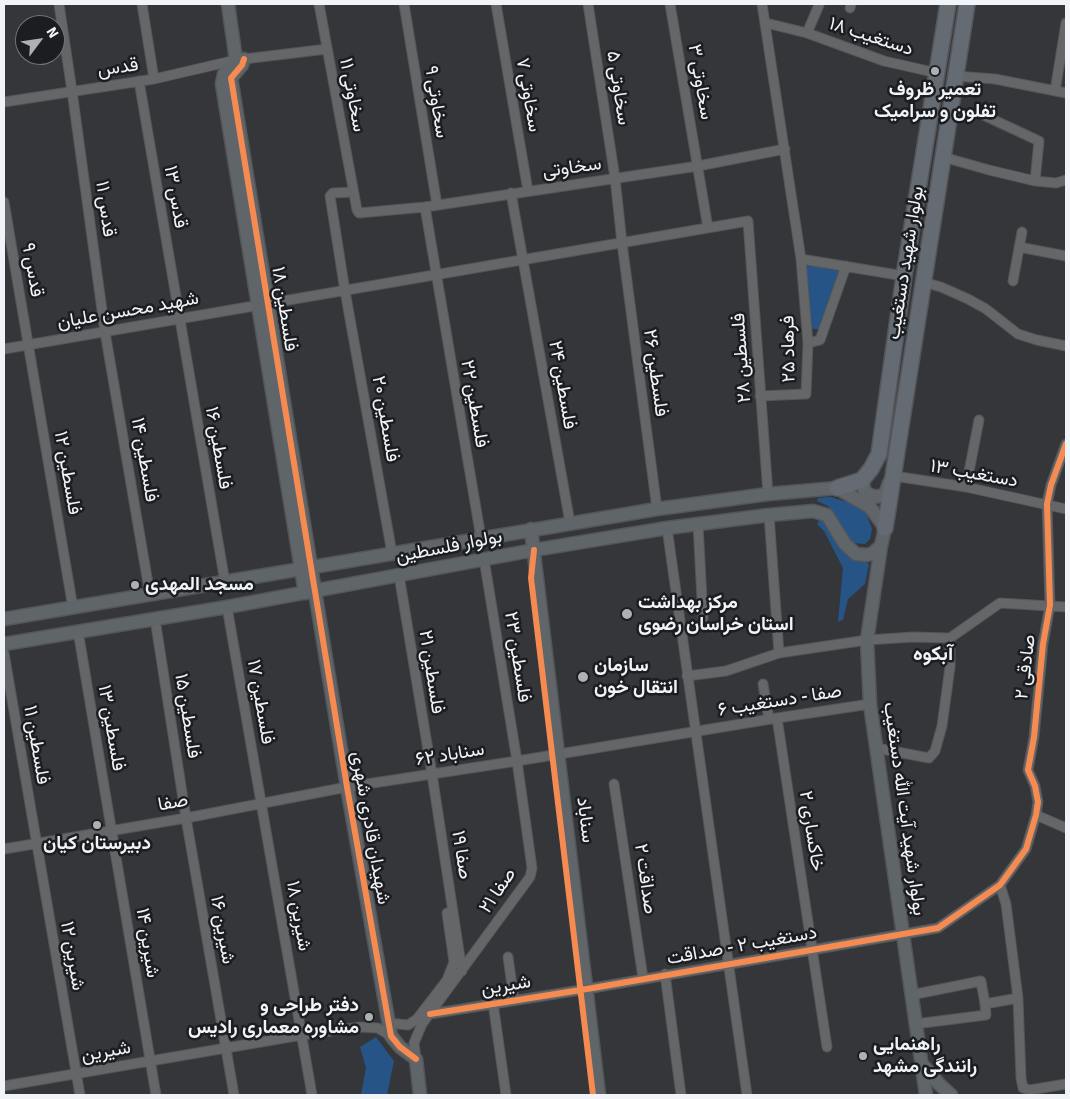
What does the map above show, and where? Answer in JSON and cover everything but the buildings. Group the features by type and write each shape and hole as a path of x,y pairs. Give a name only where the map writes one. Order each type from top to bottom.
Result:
{"main road":[{"path":"228,4 240,60"},
{"path":"235,4 240,60"},
{"name":"بولوار شهید دستغیب","path":"862,480 871,469 879,454 904,276 948,4"},
{"name":"بولوار شهید دستغیب","path":"885,528 967,4"},
{"name":"فلسطین ۱۸","path":"240,60 242,65 231,78 263,305 310,592"},
{"path":"837,488 862,480 865,492 869,496 879,497 885,495 888,489 892,458 898,449"},
{"path":"837,488 870,507 885,528"},
{"name":"بولوار فلسطین","path":"4,619 657,509 768,494 837,488"},
{"name":"بولوار فلسطین","path":"4,644 227,607 534,550 667,528 813,511 827,515 845,544 856,554 867,555 873,553 881,546"},
{"name":"بولوار شهید آیت الله دستغیب","path":"885,528 867,640 870,704 926,1095"},
{"name":"سناباد","path":"531,529 599,1095"},
{"name":"شهیدان قادری شهری","path":"310,592 391,1036"},
{"path":"391,1036 400,1047 416,1059 420,1095"},
{"path":"921,1063 951,1095"}],"street":[{"name":"قدس ۱۱","path":"59,4 105,332"},
{"path":"142,4 154,79"},
{"name":"سخاوتی ۱۱","path":"319,4 356,210 362,213"},
{"name":"سخاوتی ۹","path":"404,4 437,205"},
{"name":"سخاوتی ۷","path":"496,4 528,191"},
{"name":"سخاوتی ۵","path":"588,4 616,178 622,243"},
{"name":"سخاوتی ۳","path":"670,4 708,228"},
{"path":"762,4 766,23"},
{"path":"807,33 819,5"},
{"name":"دستغیب ۱۸","path":"766,23 807,33 884,61 937,73"},
{"name":"فرهاد ۲۵","path":"760,396 806,394 808,343 801,259 766,23"},
{"path":"1055,90 1066,23"},
{"name":"قدس","path":"4,102 139,82 240,60 327,49"},
{"path":"956,76 995,79 1066,93"},
{"name":"قدس ۱۳","path":"139,82 179,319"},
{"path":"980,114 1039,141 1035,181"},
{"name":"سخاوتی","path":"362,213 424,207 698,166 785,149"},
{"path":"943,157 1035,181 1059,183 1066,180"},
{"name":"فلسطین ۲۰","path":"353,192 333,193 330,196 392,554"},
{"name":"فلسطین ۲۴","path":"511,193 569,516"},
{"name":"قدس ۹","path":"4,202 29,345"},
{"name":"فلسطین ۲۲","path":"424,207 481,538"},
{"name":"شهید محسن علیان","path":"4,349 748,221"},
{"name":"فلسطین ۲۸","path":"748,221 768,494"},
{"path":"1013,281 1022,232"},
{"name":"فلسطین ۲۶","path":"622,243 657,509"},
{"path":"1019,248 1066,256"},
{"path":"801,259 904,276"},
{"path":"808,343 820,340 846,266"},
{"path":"923,282 941,287 968,299 986,309 1018,334 1066,346"},
{"name":"فلسطین ۱۶","path":"179,319 224,582"},
{"name":"فلسطین ۱۴","path":"105,332 150,595"},
{"name":"فلسطین ۱۲","path":"29,345 73,608"},
{"path":"966,487 979,420"},
{"name":"صادقی ۲","path":"1000,885 1026,849 1038,802 1028,770 1034,737 1043,644 1050,605 1047,504 1051,485 1066,444"},
{"name":"دستغیب ۱۳","path":"894,476 966,487 1066,508"},
{"path":"769,516 779,653"},
{"path":"698,524 703,618"},
{"path":"667,528 747,1095"},
{"name":"فلسطین ۲۳","path":"484,559 517,761"},
{"name":"فلسطین ۲۱","path":"399,575 432,774"},
{"path":"687,676 726,671 779,653 867,640 913,637 950,638 1000,603 1066,607"},
{"name":"فلسطین ۱۷","path":"227,607 262,802"},
{"name":"فلسطین ۱۵","path":"155,619 186,818"},
{"name":"فلسطین ۱۳","path":"78,631 112,830"},
{"path":"876,748 929,758 935,751 942,726 950,667 950,638"},
{"name":"فلسطین ۱۱","path":"4,652 36,843"},
{"name":"خاکساری ۲","path":"763,684 773,718 813,949 826,1047"},
{"name":"صفا - دستغیب ۶","path":"558,754 773,718 870,704"},
{"name":"سناباد ۶۲","path":"347,787 558,754"},
{"name":"صفا ۲۱","path":"416,1059 414,1043 422,1024 530,877 532,868 517,761"},
{"name":"صفا ۱۹","path":"432,774 462,971"},
{"name":"صداقت ۲","path":"614,784 643,978"},
{"name":"صفا","path":"4,849 186,818 347,787"},
{"name":"شیرین ۱۸","path":"262,802 312,1095"},
{"path":"1036,815 1066,828"},
{"name":"شیرین ۱۶","path":"186,818 234,1095"},
{"name":"شیرین ۱۴","path":"112,830 156,1095"},
{"name":"شیرین ۱۲","path":"36,843 80,1095"},
{"path":"1000,885 1006,904 1018,998 1023,1088 1030,1090 1066,1084"},
{"name":"دستغیب ۲ - صداقت","path":"587,989 938,928 1000,885"},
{"path":"389,1022 408,1025 417,1018 447,980 454,962 447,911 451,896"},
{"path":"508,957 514,1000"},
{"path":"665,974 681,1095"},
{"path":"911,994 980,981 985,1004 986,1015 915,1024"},
{"name":"شیرین","path":"430,1014 587,989"},
{"path":"985,1004 1018,998"},
{"path":"493,1003 506,1095"},
{"name":"شیرین","path":"4,1086 302,1035 360,1027 378,1028 391,1036"}],"shaded area":[{"path":"806,264 841,268 819,329 813,329 809,326"},
{"path":"831,497 856,505 866,513 872,529 870,539 865,544 853,543 848,539 828,506 817,501 818,498"},
{"path":"820,518 826,521 847,554 856,561 869,564 865,584 848,599 843,620 838,622 843,568 824,531 817,524"},
{"path":"376,1037 394,1061 387,1095 361,1095 366,1068 360,1047"}],"cycle path":[{"path":"244,59 242,65 231,78 347,787 391,1036 400,1047 416,1059"},
{"path":"430,1014 587,989 938,928 1000,885 1026,849 1038,802 1035,786 1028,770 1034,737 1043,644 1050,605 1047,504 1051,485 1066,444"},
{"path":"534,550 531,578 593,1095"}],"place":[{"name":"تعمیر ظروف تفلون و سرامیک","path":"935,71"},
{"name":"مسجد المهدی","path":"135,585"},
{"name":"مرکز بهداشت استان خراسان رضوی","path":"627,614"},
{"name":"سازمان انتقال خون","path":"583,677"},
{"name":"دبیرستان کیان","path":"97,825"},
{"name":"دفتر طراحی و مشاوره معماری رادیس","path":"369,1017"},
{"name":"راهنمایی رانندگی مشهد","path":"863,1056"}],"district":[{"name":"آبکوه","path":"933,655"}]}
